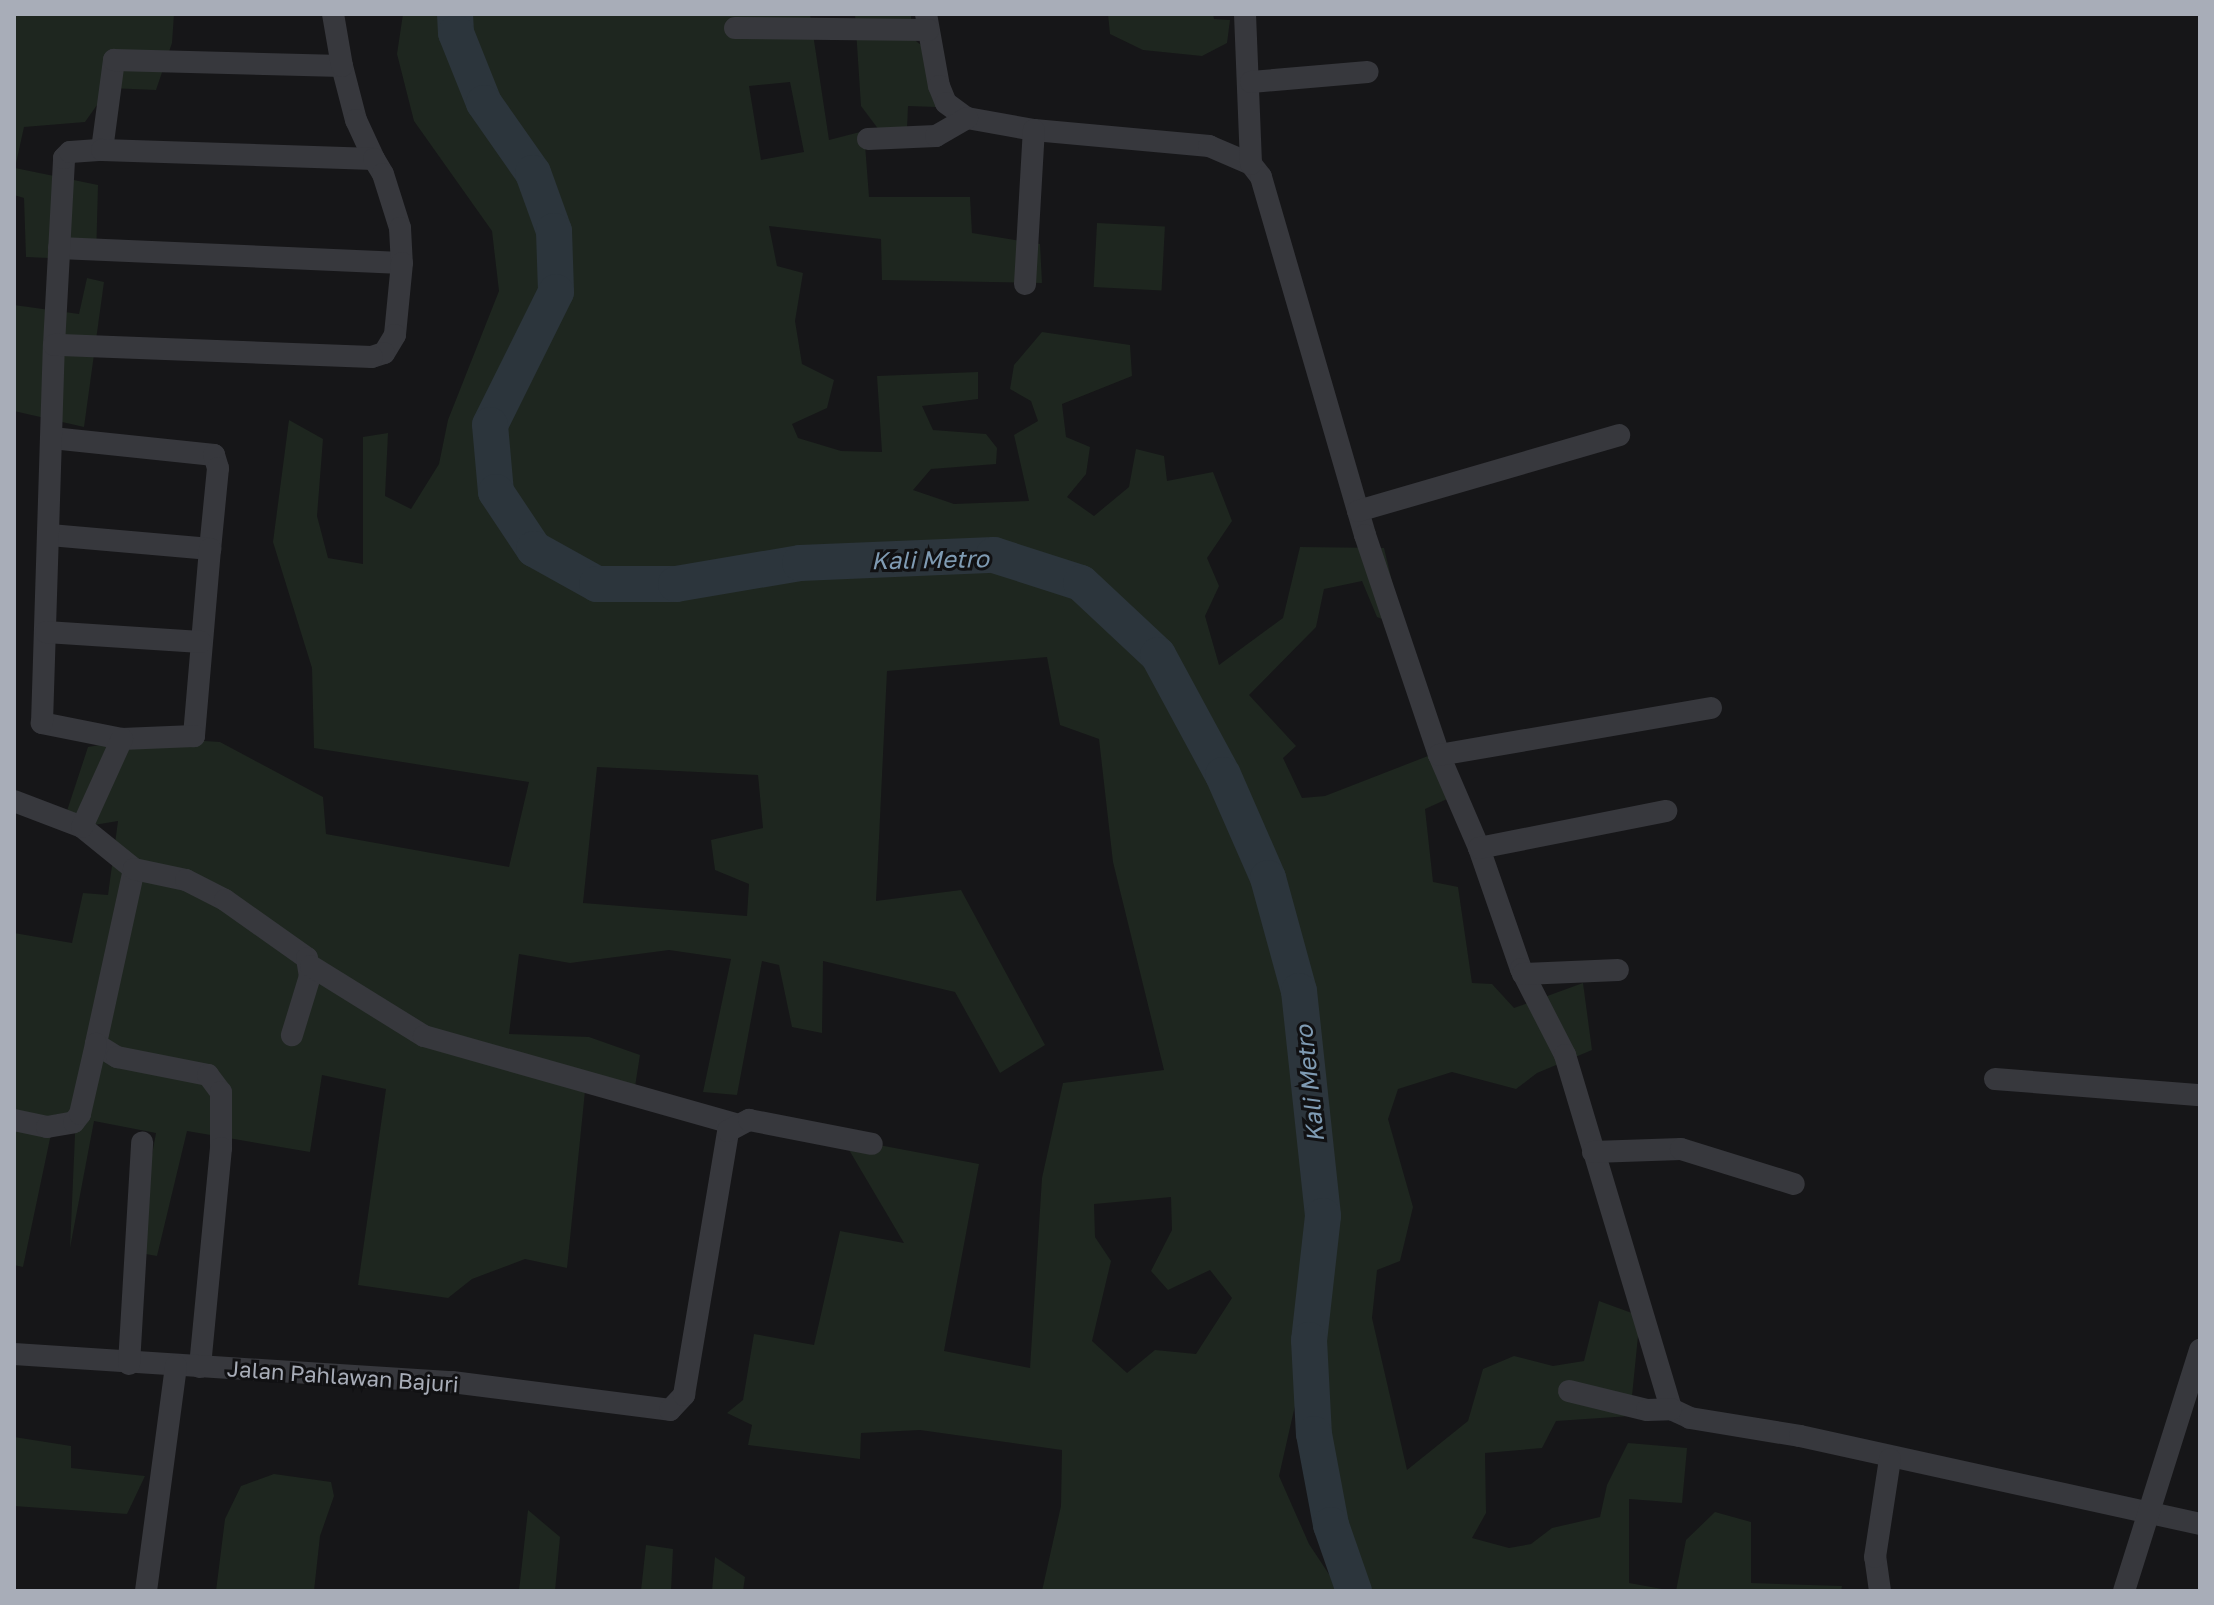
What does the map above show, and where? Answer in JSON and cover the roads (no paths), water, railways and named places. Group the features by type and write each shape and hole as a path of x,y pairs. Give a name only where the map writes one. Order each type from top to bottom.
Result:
{"street":[{"path":"54,345 372,357 391,346 395,335 402,263 400,228 356,120 333,14"},
{"path":"1245,14 1251,82 1251,164"},
{"path":"735,28 927,22 939,86 946,103 967,118 1034,130 1209,146 1251,164 1267,188 1358,511 1439,755 1479,848 1523,974 1565,1055 1671,1409"},
{"path":"102,150 114,60 342,66"},
{"path":"1251,82 1368,72"},
{"path":"868,139 936,136 967,118"},
{"path":"1025,284 1034,130"},
{"path":"52,438 214,455 218,468 194,736 122,739 42,723 54,345 64,158 70,152 102,150 374,159"},
{"path":"59,248 402,263"},
{"path":"1358,511 1619,435"},
{"path":"50,535 210,549"},
{"path":"46,632 201,642"},
{"path":"1439,755 1711,708"},
{"path":"82,827 122,739"},
{"path":"14,801 82,827 131,862 134,869 80,1114 74,1122 47,1127 14,1120"},
{"path":"1479,848 1666,811"},
{"path":"134,869 186,880 225,900 307,958 311,966 424,1036 734,1124 749,1120 872,1144"},
{"path":"292,1035 311,966"},
{"path":"1523,974 1618,970"},
{"path":"96,1044 117,1057 208,1075 221,1092 221,1148 200,1367"},
{"path":"1995,1079 2200,1095"},
{"name":"Jalan Pahlawan Bajuri","path":"14,1354 129,1364 452,1382 670,1410 684,1395 728,1131 734,1124"},
{"path":"129,1364 142,1142"},
{"path":"1593,1152 1681,1149 1794,1184"},
{"path":"2124,1591 2151,1515 2200,1350"},
{"path":"146,1591 176,1366"},
{"path":"1569,1391 1647,1410 1671,1409 1690,1418 1800,1436 1897,1460 2200,1524"},
{"path":"1880,1591 1875,1557 1897,1460"}],"waterway":[{"name":"Kali Metro","path":"455,14 456,33 484,103 533,173 554,231 556,292 490,425 496,492 534,549 597,584 676,584 800,563 994,555 1081,583 1158,655 1223,775 1268,878 1299,991 1323,1216 1309,1340 1314,1434 1331,1525 1354,1591"}]}
